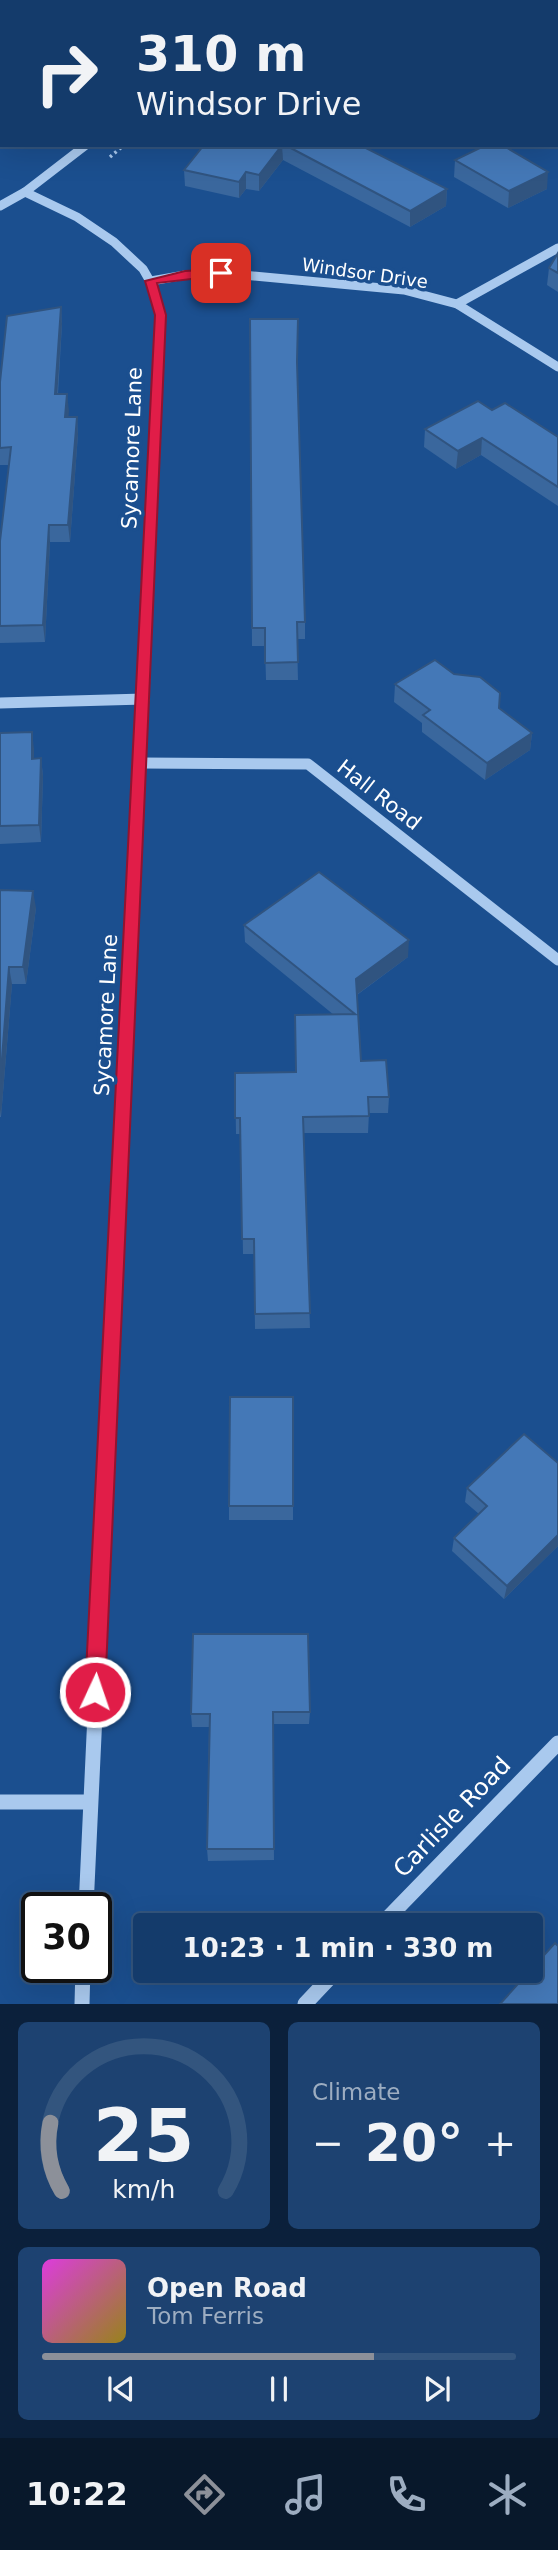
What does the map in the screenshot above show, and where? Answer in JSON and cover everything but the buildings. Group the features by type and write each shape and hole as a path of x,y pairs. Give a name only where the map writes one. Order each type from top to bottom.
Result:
{"street":[{"path":"0,206 25,192 83,147"},
{"name":"Sycamore Lane","path":"25,192 70,212 131,258 151,281 160,315 86,1892"},
{"path":"457,304 558,248"},
{"name":"Windsor Drive","path":"151,281 185,275 263,275 404,290 457,304 558,367"},
{"path":"0,703 144,699"},
{"name":"Hall Road","path":"141,763 308,764 558,960"},
{"name":"Carlisle Road","path":"393,1913 558,1744"},
{"path":"0,1802 89,1801"},
{"path":"82,2004 83,1983"},
{"path":"304,2004 324,1983"}],"route":[{"path":"95,1692 144,699 160,315 151,281 185,275 221,273"}]}
